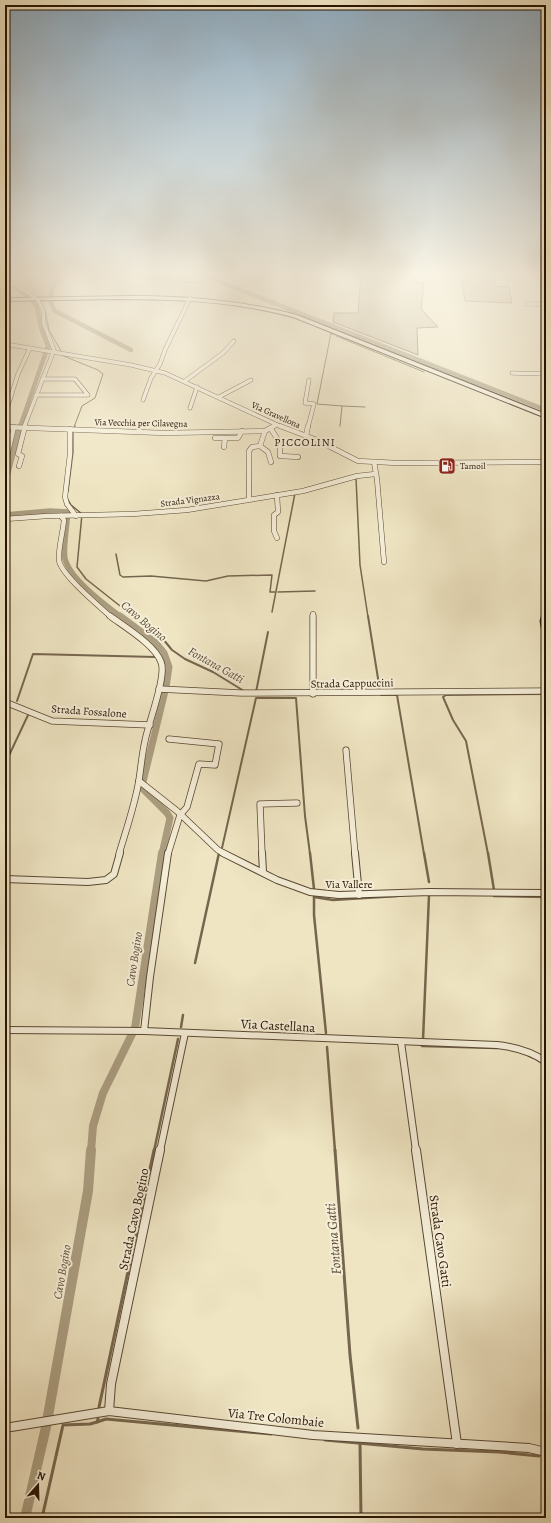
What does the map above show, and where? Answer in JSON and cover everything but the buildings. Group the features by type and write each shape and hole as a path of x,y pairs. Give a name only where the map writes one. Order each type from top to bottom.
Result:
{"main road":[{"path":"373,347 546,416"}],"street":[{"name":"Via Gravellona","path":"24,347 155,370 185,381 276,425 317,440 349,458 358,461 546,462"},
{"path":"20,466 22,456 18,454 23,428 52,352 51,347"},
{"path":"143,400 166,347"},
{"path":"185,381 223,353 228,347"},
{"path":"5,415 18,374 30,348"},
{"path":"512,373 546,374"},
{"path":"36,395 88,395 75,379 42,379"},
{"path":"219,397 251,380"},
{"path":"306,436 314,404 305,403 309,380"},
{"path":"190,408 197,387"},
{"name":"Via Vecchia per Cilavegna","path":"5,427 164,433 265,431 276,425"},
{"path":"5,464 14,427"},
{"path":"5,879 88,882 101,881 110,878 116,868 140,781 140,771 163,674 162,663 158,655 148,645 94,603 64,571 59,561 64,520 73,516 65,497 70,454 70,429"},
{"path":"270,429 280,443 280,456 298,457"},
{"path":"215,438 238,438 242,431"},
{"path":"260,446 265,431"},
{"path":"224,447 225,438"},
{"path":"249,499 249,451 252,447 260,446 266,448 271,462"},
{"path":"374,462 377,479 384,562"},
{"name":"Strada Vignazza","path":"5,520 187,510 277,495 357,476 375,474"},
{"path":"276,538 274,531 274,515 278,512 277,495"},
{"path":"313,614 313,694"},
{"name":"Strada Cappuccini","path":"159,689 241,693 313,694 546,692"},
{"name":"Strada Fossalone","path":"5,702 52,720 150,725"},
{"path":"142,1031 168,852 180,815 187,807 199,764 215,765 219,744 169,740"},
{"path":"346,750 359,895"},
{"name":"Via Vallere","path":"140,781 177,811 218,850 277,880 319,894 359,895 430,892 546,893"},
{"path":"263,872 260,804 297,803"},
{"name":"Via Castellana","path":"5,1030 142,1031 497,1045 517,1048 538,1055 546,1062"},
{"name":"Strada Cavo Bogino","path":"108,1411 114,1369 186,1033"},
{"name":"Strada Cavo Gatti","path":"401,1042 457,1444"},
{"name":"Via Tre Colombaie","path":"5,1428 40,1421 108,1411 313,1435 529,1448 546,1452"}],"shaded area":[{"path":"398,347 418,347 418,355"}],"waterway":[{"name":"Cavo Bogino","path":"20,427 48,347"},
{"name":"Fontana Gatti","path":"59,347 61,355 98,370 103,374 95,398 82,406 74,427"},
{"path":"125,347 131,350"},
{"path":"328,347 317,404 342,406"},
{"path":"363,347 424,372"},
{"path":"386,347 546,410"},
{"path":"340,426 342,406"},
{"path":"342,406 365,407"},
{"name":"Cavo Bogino","path":"5,484 20,426"},
{"name":"Fontana Gatti","path":"68,491 73,452 73,431"},
{"path":"356,478 360,565 368,617"},
{"path":"272,612 295,493"},
{"name":"Fontana Gatti","path":"67,498 71,505 82,514 77,567 86,579 134,617"},
{"name":"Cavo Bogino","path":"5,515 50,511 68,512 65,543 65,559 68,567 89,591 121,617"},
{"path":"116,554 120,575 123,577 151,576 206,581 228,576 272,575 270,592 275,592"},
{"path":"278,592 315,591"},
{"name":"Cavo Bogino","path":"120,616 155,642 164,653 169,667 166,687 142,786 143,789 167,813 170,818 162,854"},
{"name":"Fontana Gatti","path":"133,616 163,639 172,650 185,659 213,672 244,691"},
{"path":"368,616 380,691"},
{"path":"256,692 268,632"},
{"path":"17,701 33,654 156,657"},
{"path":"488,854 466,741 453,720 443,697 446,695 545,694"},
{"path":"381,695 397,695 424,854"},
{"name":"Fontana Gatti","path":"222,848 256,698 296,698 305,816 310,854"},
{"path":"5,764 29,713"},
{"name":"Cavo Bogino","path":"91,1151 93,1126 103,1093 135,1028 162,853"},
{"path":"195,963 219,853"},
{"name":"Fontana Gatti","path":"310,853 314,889"},
{"path":"424,853 429,882"},
{"path":"488,853 494,890"},
{"path":"423,1040 429,895"},
{"path":"314,897 333,900 397,896"},
{"path":"494,896 546,897"},
{"name":"Fontana Gatti","path":"314,897 314,915 326,1033"},
{"path":"181,1027 183,1015"},
{"path":"154,1151 178,1039"},
{"path":"422,1046 497,1048"},
{"name":"Fontana Gatti","path":"327,1047 335,1151"},
{"name":"Cavo Bogino","path":"25,1518 46,1427 88,1191 91,1150"},
{"path":"99,1407 154,1150"},
{"name":"Fontana Gatti","path":"335,1150 350,1355 358,1428"},
{"path":"97,1422 106,1419 271,1434"},
{"path":"42,1518 63,1425 90,1424 97,1422"},
{"path":"325,1440 360,1443"},
{"path":"360,1443 423,1449 499,1452 539,1456"},
{"name":"Fontana Gatti","path":"360,1443 361,1518"}],"place":[{"name":"Tamoil","path":"447,466"}],"district":[{"name":"PICCOLINI","path":"305,442"}]}
